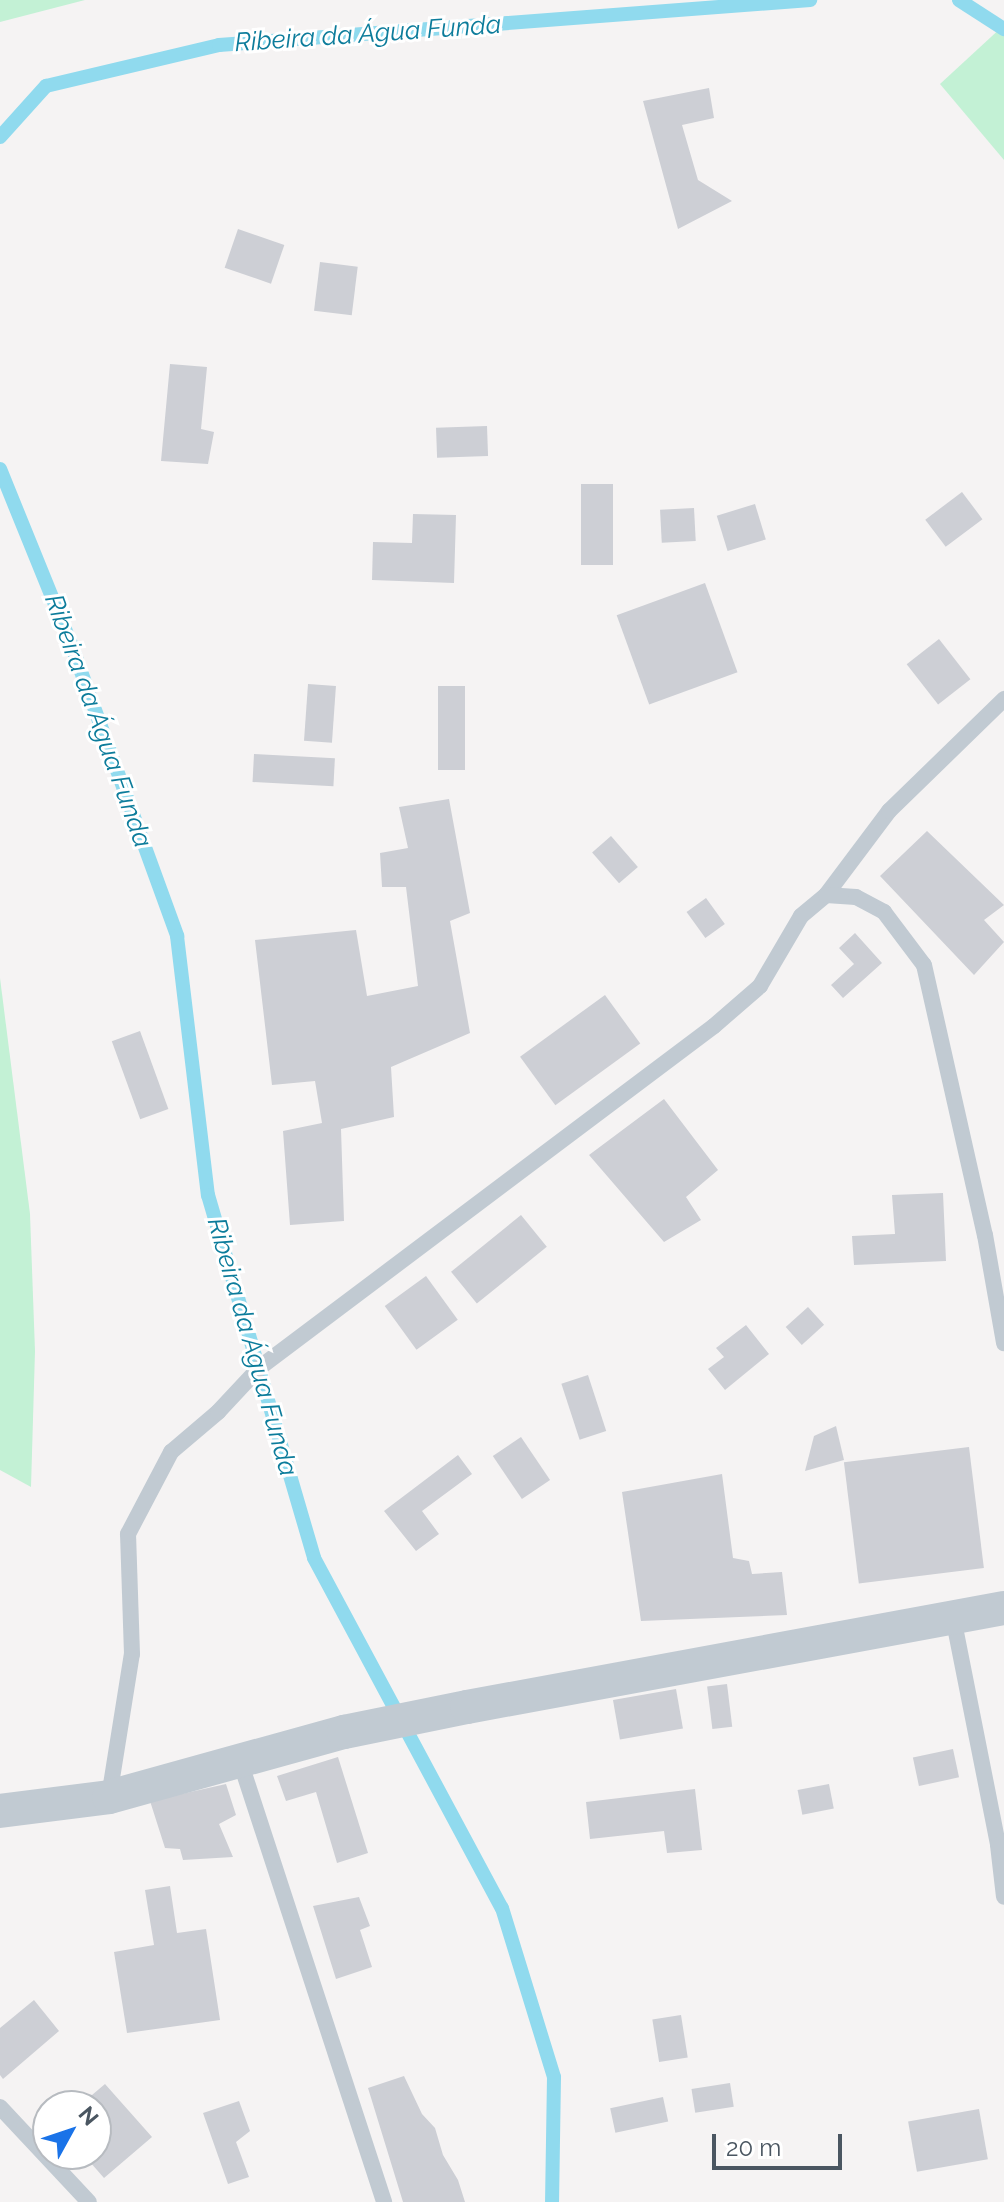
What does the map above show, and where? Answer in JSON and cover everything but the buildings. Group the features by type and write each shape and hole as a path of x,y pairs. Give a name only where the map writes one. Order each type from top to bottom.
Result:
{"street":[{"path":"0,1811 109,1797 344,1732 467,1707 1004,1608"}],"lane":[{"path":"109,1797 132,1654 128,1534 171,1452 218,1412 259,1368 714,1026 760,986 801,916 826,895 889,811 1004,699"},
{"path":"826,895 856,897 884,912 924,965 985,1235 1004,1343"},
{"path":"953,1617 998,1845 1004,1897"},
{"path":"240,1761 384,2202"},
{"path":"0,2107 89,2202"}],"green space":[{"path":"0,0 85,0 0,22"},
{"path":"1004,25 1004,160 940,84"},
{"path":"0,978 30,1214 35,1351 31,1487 0,1470"}],"waterway":[{"name":"Ribeira da Água Funda","path":"0,137 46,86 219,45 810,0"},
{"name":"Ribeira da Água Funda","path":"959,0 1004,29"},
{"name":"Ribeira da Água Funda","path":"0,469 71,644 177,936 208,1195 314,1558 502,1908 554,2077 552,2202"}]}
